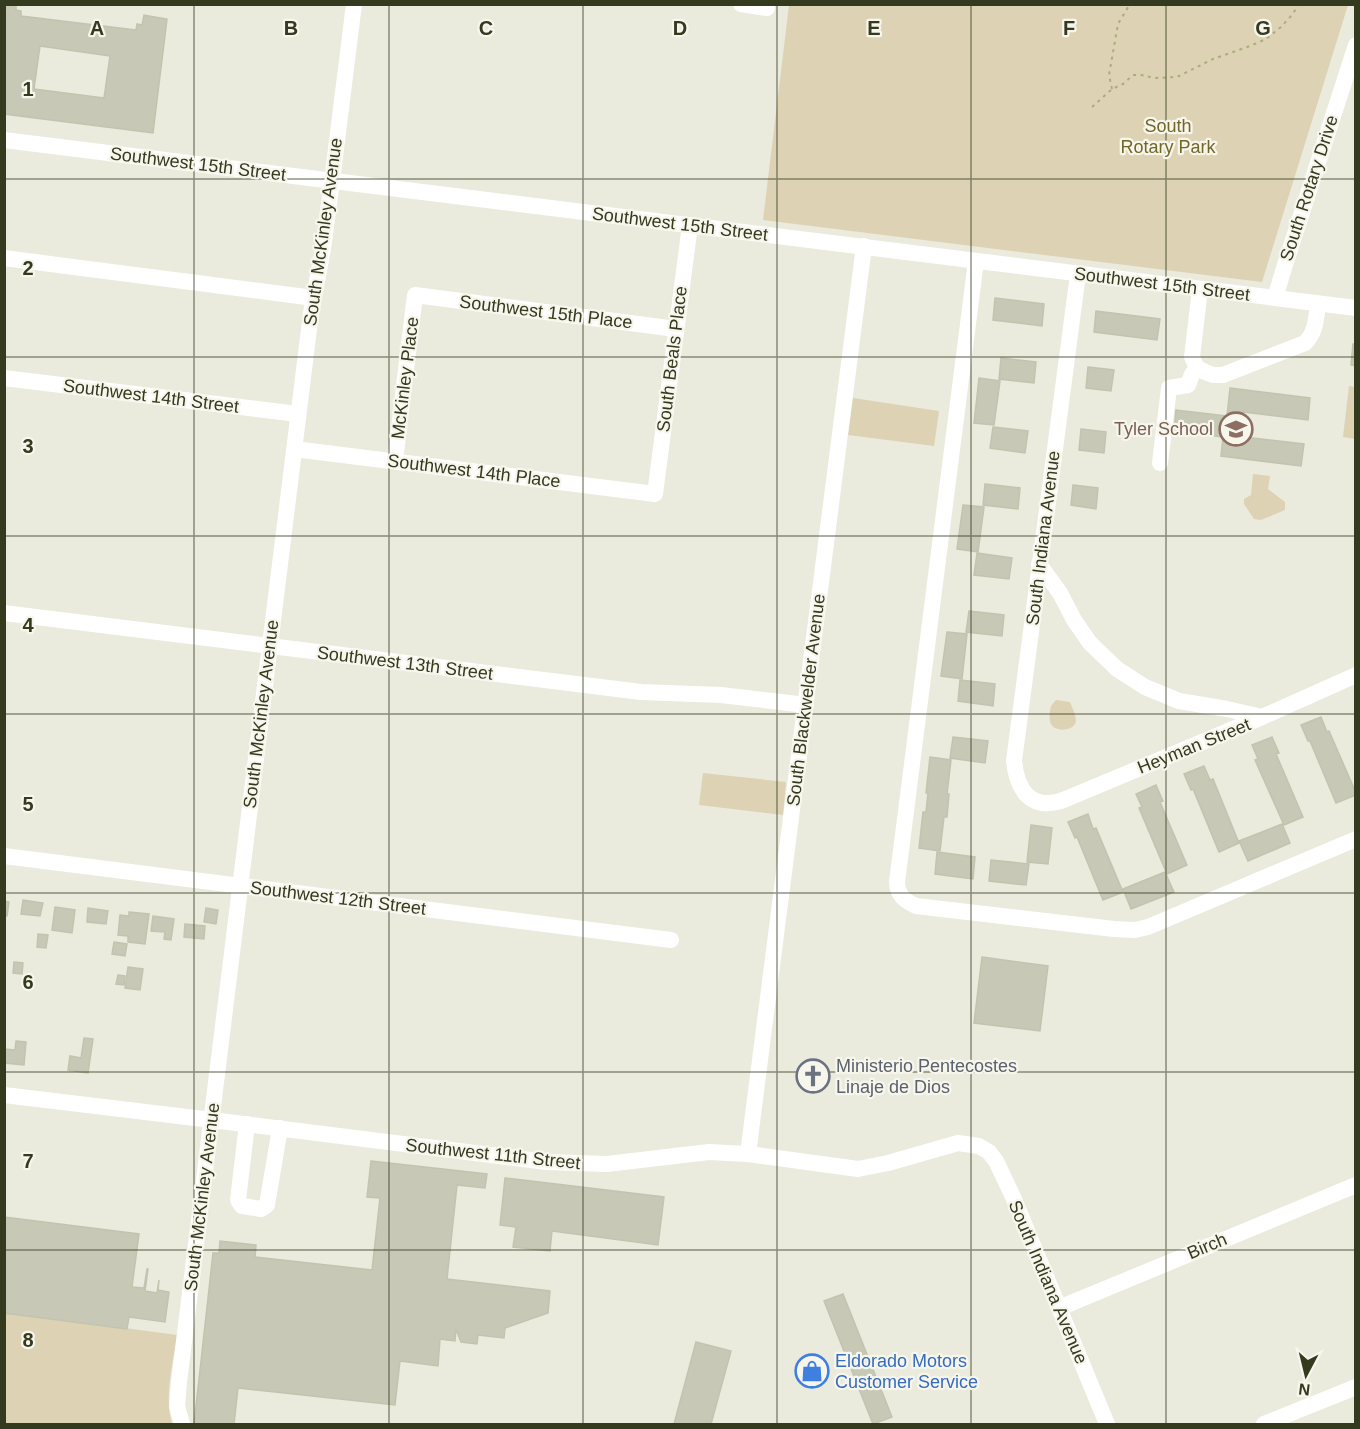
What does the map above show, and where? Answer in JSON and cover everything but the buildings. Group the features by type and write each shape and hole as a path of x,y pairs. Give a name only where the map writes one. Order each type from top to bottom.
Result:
{"street":[{"name":"South McKinley Avenue","path":"182,1425 177,1406 179,1382 298,414 323,249 354,4"},
{"path":"741,4 767,8"},
{"name":"South Rotary Drive","path":"1275,298 1356,45"},
{"name":"Southwest 15th Street","path":"4,140 1356,308"},
{"name":"South Beals Place","path":"655,494 690,225"},
{"name":"South Blackwelder Avenue","path":"748,1154 864,246"},
{"path":"4,258 314,298"},
{"path":"976,261 897,882 902,898 916,906 1135,930 1148,927 1356,839"},
{"name":"South Indiana Avenue","path":"1030,798 1018,784 1014,761 1078,274"},
{"path":"1200,289 1192,357 1197,368 1213,375 1223,375 1305,344 1314,331 1318,304"},
{"name":"Southwest 15th Place","path":"415,295 676,329"},
{"name":"McKinley Place","path":"395,461 415,295"},
{"path":"1160,463 1169,388 1188,385 1197,368"},
{"name":"Southwest 14th Street","path":"4,378 298,414"},
{"name":"Southwest 14th Place","path":"294,449 655,494"},
{"path":"1039,564 1060,593 1074,620 1090,643 1117,669 1146,687 1179,701 1262,717"},
{"name":"Southwest 13th Street","path":"4,613 641,692 721,694 806,705"},
{"path":"1350,677 1356,666"},
{"name":"Heyman Street","path":"1030,798 1048,802 1061,801 1262,717 1350,677"},
{"name":"Southwest 12th Street","path":"4,856 671,940"},
{"name":"Southwest 11th Street","path":"4,1095 547,1162 607,1164 709,1152 748,1154 858,1169 958,1143 979,1146"},
{"path":"248,1124 238,1200 242,1206 261,1209 267,1205 280,1128"},
{"name":"South Indiana Avenue","path":"979,1146 996,1161 1014,1199 1107,1425"},
{"name":"Birch","path":"1059,1308 1356,1185"},
{"path":"1264,1425 1356,1387"}],"path":[{"path":"1112,89 1109,75 1118,24 1130,4"},
{"path":"1092,107 1112,89 1123,84 1133,75 1155,78 1177,77 1213,59 1266,39 1281,27 1299,4"}],"green space":[{"name":"South Rotary Park","path":"789,4 1348,5 1262,282 763,220"},
{"path":"1349,386 1355,387 1355,439 1343,437"},
{"path":"853,398 939,411 934,446 848,435"},
{"path":"1253,474 1270,476 1268,489 1285,502 1285,510 1261,520 1254,519 1244,504 1244,499 1251,495"},
{"path":"1056,700 1070,702 1076,721 1071,728 1063,730 1051,725 1050,709"},
{"path":"703,773 786,782 783,815 699,805"},
{"path":"5,1312 177,1335 169,1391 172,1424 5,1424"}],"place":[{"name":"Tyler School","path":"1236,429"},
{"name":"Ministerio Pentecostes Linaje de Dios","path":"813,1076"},
{"name":"Eldorado Motors Customer Service","path":"812,1371"}]}
